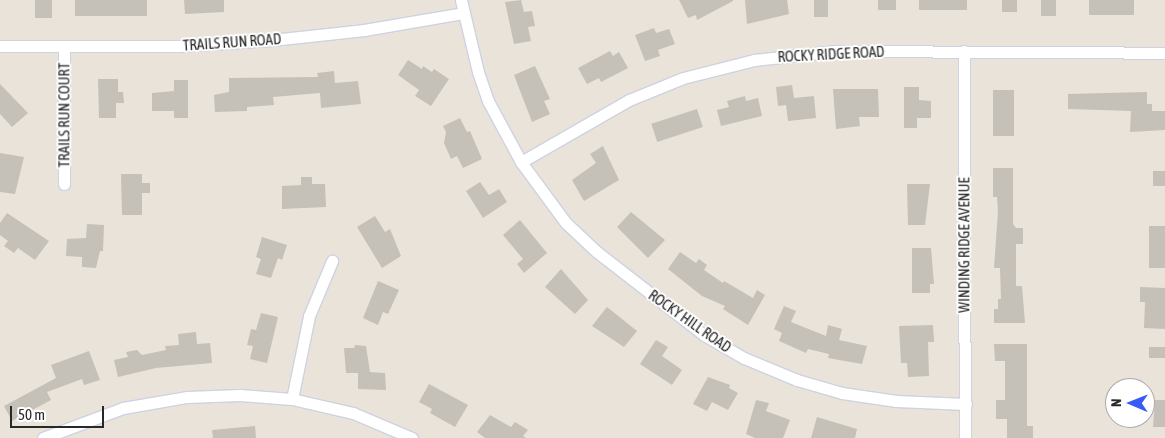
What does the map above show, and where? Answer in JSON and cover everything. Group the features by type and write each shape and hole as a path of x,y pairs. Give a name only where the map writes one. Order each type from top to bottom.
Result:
{"street":[{"name":"ROCKY HILL ROAD","path":"461,0 488,101 521,162 566,223 597,252 704,335 744,358 797,380 842,393 896,401 966,404"},
{"name":"TRAILS RUN ROAD","path":"0,46 180,46 272,40 364,30 463,13"},
{"name":"TRAILS RUN COURT","path":"64,46 64,184"},
{"name":"ROCKY RIDGE ROAD","path":"521,162 629,100 684,78 754,60 836,51 1165,53"},
{"name":"WINDING RIDGE AVENUE","path":"964,51 966,438"},
{"path":"292,399 309,316 332,261"},
{"path":"43,438 123,408 187,396 240,395 292,399 353,413 412,438"}],"building":[{"path":"35,0 52,0 52,18 35,18"},
{"path":"75,0 147,0 147,16 75,16"},
{"path":"184,0 224,0 224,12 185,14"},
{"path":"521,0 524,12 532,11 535,26 528,27 531,41 514,44 505,2"},
{"path":"679,0 733,1 697,20 696,15 688,18"},
{"path":"745,0 787,0 789,14 747,24"},
{"path":"814,0 828,0 828,17 814,17"},
{"path":"878,0 896,0 896,10 878,10"},
{"path":"919,0 967,0 967,10 919,10"},
{"path":"1002,0 1017,0 1017,12 1002,12"},
{"path":"1041,0 1056,0 1056,16 1041,16"},
{"path":"1089,0 1134,0 1134,15 1089,15"},
{"path":"654,28 656,33 669,29 675,44 658,50 660,56 645,61 635,35"},
{"path":"610,51 613,56 619,52 628,68 601,82 599,78 587,84 578,68"},
{"path":"408,60 422,69 423,66 432,72 434,69 449,79 431,106 415,96 419,90 398,75"},
{"path":"535,66 550,99 544,101 550,114 532,122 514,75"},
{"path":"334,71 335,83 358,81 361,104 321,108 320,93 273,97 274,105 247,107 247,111 215,112 214,95 229,92 229,78 318,77 317,73"},
{"path":"98,79 118,79 118,92 123,92 124,103 116,103 116,118 99,118"},
{"path":"174,80 188,80 188,118 174,118 174,111 152,111 152,93 174,91"},
{"path":"0,84 28,113 12,127 0,114"},
{"path":"792,85 794,98 814,96 816,118 788,121 786,105 778,106 776,87"},
{"path":"904,87 919,87 919,100 931,101 931,118 917,118 917,128 904,128"},
{"path":"833,89 878,89 879,117 859,117 860,126 836,129"},
{"path":"993,90 1014,90 1014,136 993,136"},
{"path":"1147,92 1147,104 1152,104 1152,111 1165,111 1165,130 1130,132 1131,111 1068,109 1068,94"},
{"path":"745,96 746,101 758,98 762,116 721,126 717,110 729,107 727,101"},
{"path":"697,109 703,127 657,142 651,124"},
{"path":"460,118 467,132 470,131 482,159 463,168 457,156 451,159 444,143 446,132 443,126"},
{"path":"603,146 619,180 584,201 572,180 596,163 590,154"},
{"path":"0,153 24,157 15,194 0,192"},
{"path":"993,168 1013,168 1013,224 1016,228 1023,228 1023,244 1016,244 1016,286 1022,286 1025,323 994,323 994,309 998,309 998,299 1001,299 1000,268 994,268 998,211 997,197 993,197"},
{"path":"1153,171 1165,171 1165,186 1153,186"},
{"path":"121,174 142,174 142,183 150,183 150,193 142,193 142,215 122,215"},
{"path":"301,177 312,177 312,184 325,184 326,207 282,209 282,186 301,185"},
{"path":"480,182 489,195 499,189 507,202 483,218 466,191"},
{"path":"907,184 930,184 925,225 908,225"},
{"path":"631,212 665,240 648,258 617,227"},
{"path":"7,213 49,241 35,260 18,248 14,253 4,246 8,241 0,235 0,223"},
{"path":"375,216 385,232 390,229 401,256 382,268 357,227"},
{"path":"520,220 547,253 524,273 517,264 523,259 503,235"},
{"path":"87,224 104,225 103,251 100,251 96,268 82,267 82,257 66,256 67,239 86,238"},
{"path":"1149,226 1165,226 1165,268 1149,268"},
{"path":"262,237 287,245 282,260 278,258 271,278 256,274 261,259 256,257"},
{"path":"912,248 931,248 934,284 930,284 930,293 912,293"},
{"path":"680,252 696,263 699,259 707,265 704,270 723,283 724,281 753,298 757,290 765,295 748,325 723,309 725,306 702,296 668,269"},
{"path":"561,269 588,300 575,314 545,287"},
{"path":"378,281 399,290 388,314 383,312 378,325 363,318"},
{"path":"1140,287 1165,288 1165,329 1144,328 1145,302 1140,302"},
{"path":"784,306 796,311 791,322 826,336 828,325 842,329 839,340 867,346 862,364 828,358 829,354 808,349 806,353 779,341 782,333 774,329"},
{"path":"607,307 637,331 624,347 592,326"},
{"path":"261,313 278,317 267,363 250,359 253,346 247,345 251,329 256,330"},
{"path":"933,325 934,342 928,342 929,376 908,377 907,363 901,363 899,326"},
{"path":"196,332 197,344 210,343 212,363 156,368 118,377 114,360 128,357 126,352 137,350 142,355 166,350 165,346 179,345 178,334"},
{"path":"656,340 668,347 662,356 682,370 672,385 640,364"},
{"path":"994,344 1027,344 1027,426 1033,426 1033,438 1007,438 1007,419 996,419 996,400 1005,400 1005,361 995,361"},
{"path":"355,345 366,346 370,372 385,373 386,390 358,389 358,373 346,373 344,348 354,348"},
{"path":"1149,347 1165,347 1165,358 1149,358"},
{"path":"89,351 100,380 84,385 82,379 47,392 51,400 12,421 4,406 56,378 51,365"},
{"path":"708,377 730,385 729,388 738,393 728,410 712,402 707,411 693,404"},
{"path":"429,384 468,405 455,427 430,413 432,409 419,402"},
{"path":"756,400 769,403 766,411 790,420 783,438 755,438 746,434"},
{"path":"1155,400 1165,400 1165,427 1155,427"},
{"path":"490,415 511,427 515,422 528,430 523,436 526,438 485,438 477,432"},
{"path":"817,417 857,429 855,438 811,438"},
{"path":"255,426 256,438 213,438 212,430"}]}
